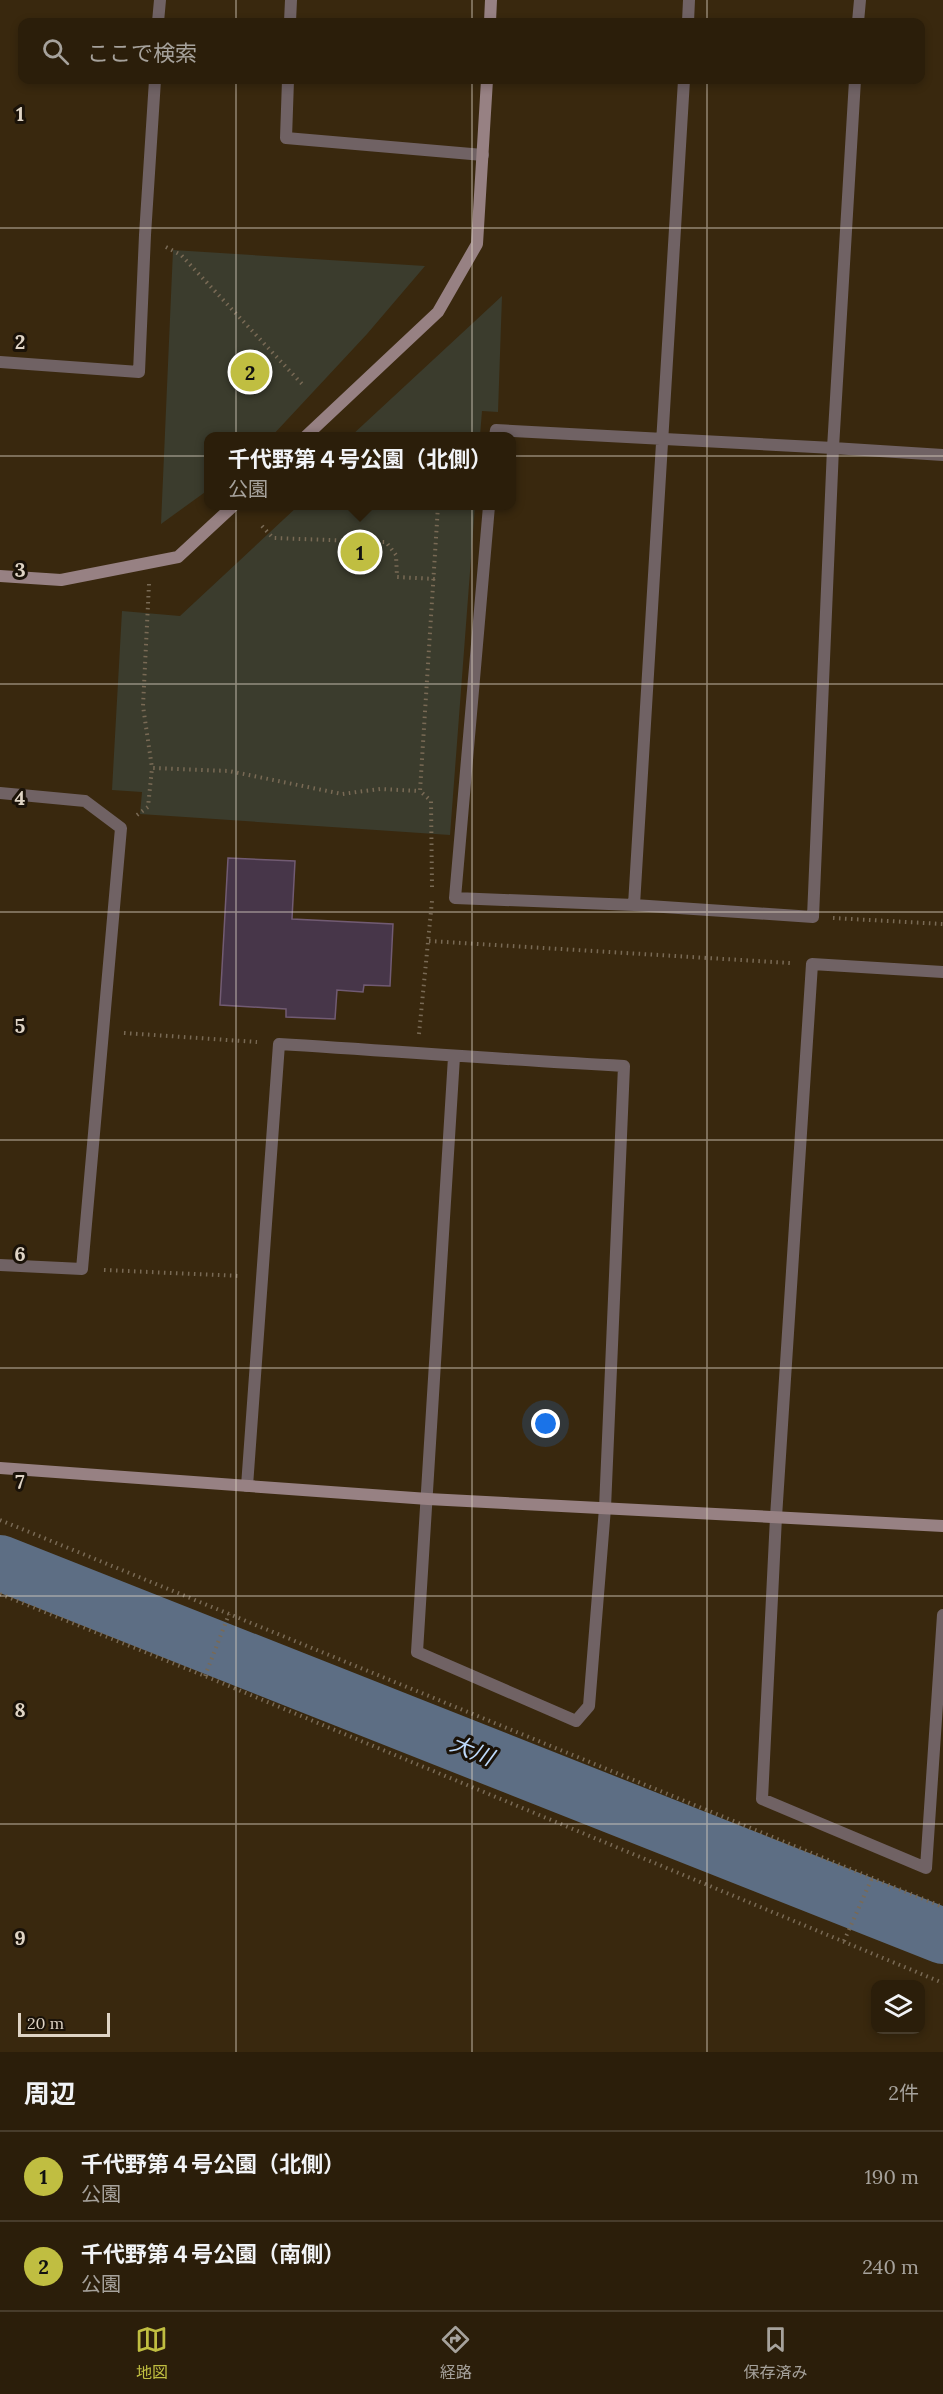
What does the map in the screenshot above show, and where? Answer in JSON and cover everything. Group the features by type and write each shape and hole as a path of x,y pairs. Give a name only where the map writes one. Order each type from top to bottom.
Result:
{"street":[{"path":"158,18 160,0"},
{"path":"290,18 291,0"},
{"path":"490,18 491,0"},
{"path":"688,18 689,0"},
{"path":"858,18 860,0"},
{"path":"0,362 139,372 155,84"},
{"path":"288,84 286,138 483,155"},
{"path":"310,432 438,312 477,244 487,84"},
{"path":"634,905 684,84"},
{"path":"489,510 455,898 634,905 813,917 833,448 855,84"},
{"path":"496,432 496,430 943,455"},
{"path":"0,576 61,580 178,557 229,510"},
{"path":"0,793 85,801 121,828 82,1269 0,1265"},
{"path":"943,972 812,964 776,1517 762,1799 926,1868 943,1615"},
{"path":"247,1486 279,1044 417,1052 454,1057 624,1066 605,1508 588,1706 576,1721 417,1653 454,1057"},
{"path":"0,1468 428,1499 943,1526"}],"path":[{"path":"145,236 181,255 302,384"},
{"path":"420,791 438,510"},
{"path":"262,526 273,538 386,542 396,555 397,577 435,579"},
{"path":"121,828 148,807 152,768 143,706 150,562"},
{"path":"152,768 229,771 342,794 380,789 420,791 430,801 432,912 417,1052"},
{"path":"813,917 943,924"},
{"path":"429,941 812,964"},
{"path":"103,1032 279,1044"},
{"path":"82,1269 262,1277"},
{"path":"0,1520 943,1907"},
{"path":"0,1594 205,1674 844,1939 943,1983"},
{"path":"205,1674 228,1615"},
{"path":"844,1939 872,1879"}],"green space":[{"path":"173,250 425,266 367,334 276,432 204,432 204,493 161,524"},
{"path":"502,296 498,412 482,411 480,432 355,432"},
{"path":"294,510 475,510 450,835 140,814 142,792 112,790 122,611 180,616"}],"building":[{"path":"228,858 295,861 292,919 393,924 390,986 364,985 363,992 337,990 335,1019 286,1017 286,1009 220,1005"}],"waterway":[{"name":"大川","path":"0,1563 943,1936"}],"place":[{"name":"千代野第４号公園（南側）","path":"250,372"},
{"name":"千代野第４号公園（北側）","path":"360,552"}]}
